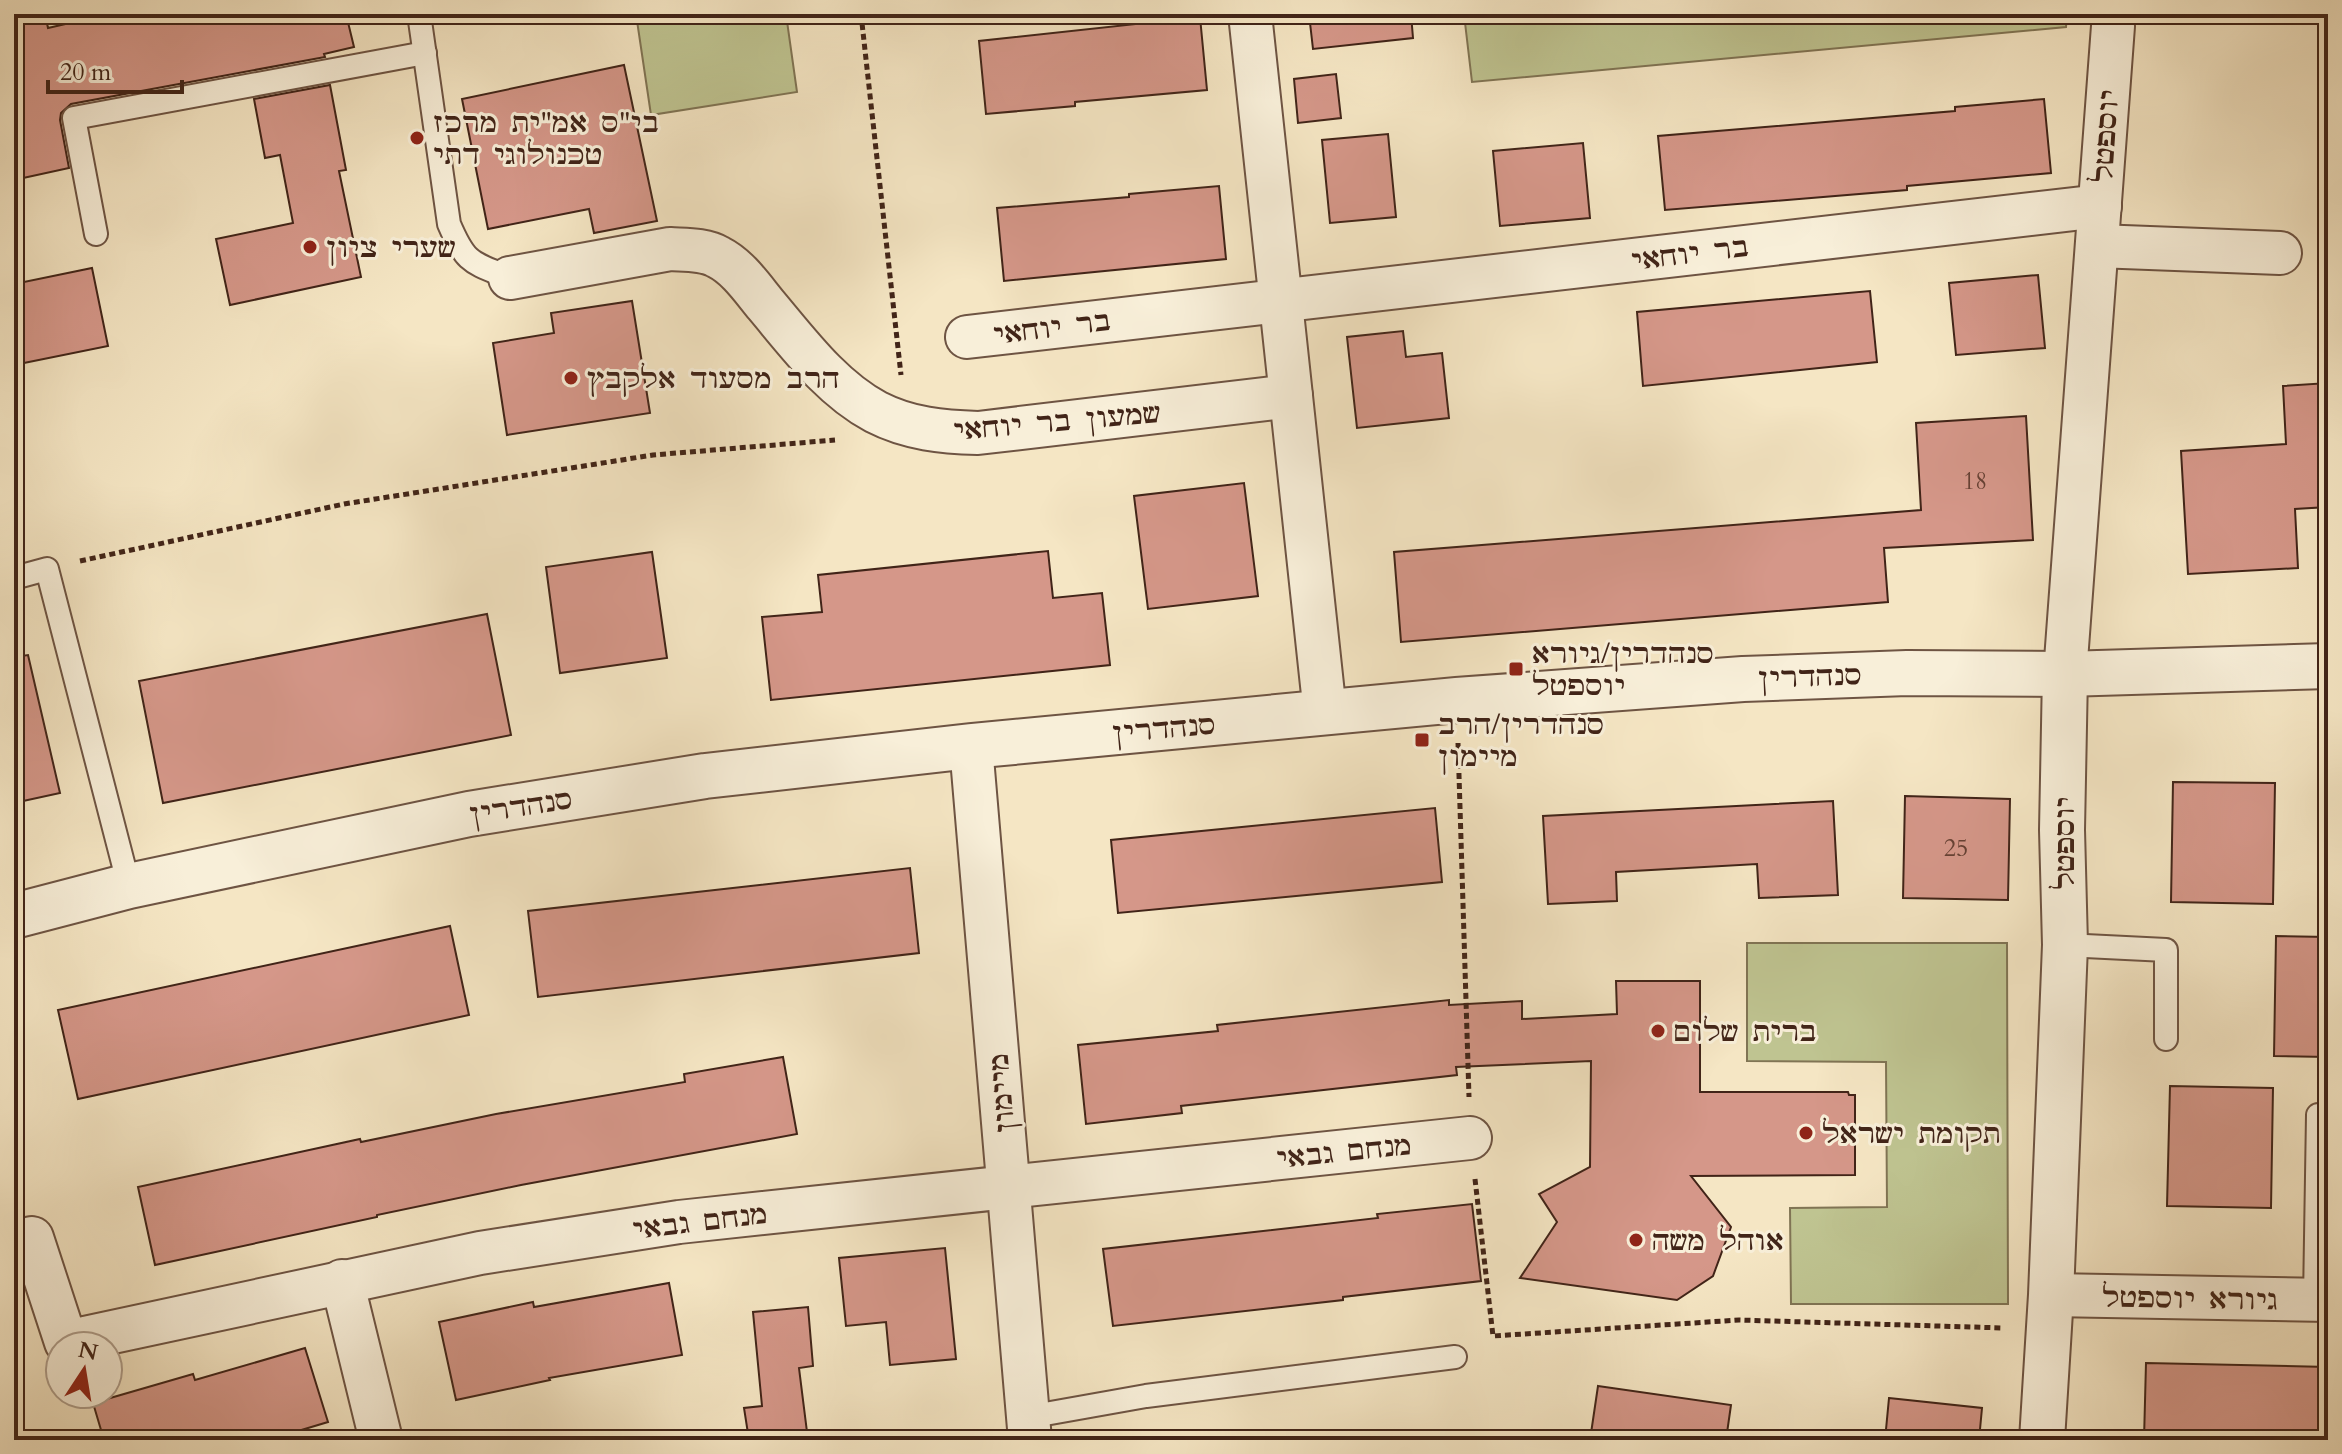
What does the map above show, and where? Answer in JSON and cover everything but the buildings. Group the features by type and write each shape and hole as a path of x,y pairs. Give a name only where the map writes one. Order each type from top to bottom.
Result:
{"street":[{"path":"1250,14 1325,713"},
{"name":"יוספטל","path":"2042,1440 2065,945 2062,830 2065,674 2113,26"},
{"path":"2098,226 2280,253"},
{"name":"בר יוחאי","path":"967,337 1281,301 2098,226"},
{"name":"שמעון בר יוחאי","path":"510,278 670,249 717,256 740,274 815,364 875,411 907,425 937,431 978,433 1291,396"},
{"name":"סנהדרין","path":"14,916 129,886 469,814 705,776 971,746 1457,700 1743,679 2328,666"},
{"name":"מיימון","path":"971,746 1029,1429"},
{"name":"מנחם גבאי","path":"14,1243 32,1238 66,1342 480,1253 679,1222 1470,1138"},
{"path":"342,1281 381,1440"},
{"name":"גיורא יוספטל","path":"2050,1312 2321,1300"}],"lane":[{"path":"419,14 449,224 459,249 472,262 510,278"},
{"path":"96,234 74,118 425,53"},
{"path":"14,578 47,569 129,886"},
{"path":"2065,945 2166,950 2166,1039"},
{"path":"2318,1115 2321,1300"},
{"path":"1029,1429 1146,1396 1455,1357"}],"path":[{"path":"861,14 907,425"},
{"path":"47,569 344,504 653,455 843,439"},
{"path":"1457,700 1470,1138 1493,1336 1739,1320 2050,1312"}],"green space":[{"path":"636,14 786,14 797,92 651,115"},
{"path":"1464,14 2067,14 2066,27 1472,82"},
{"path":"1747,943 2007,943 2008,1304 1791,1304 1790,1208 1887,1207 1886,1062 1747,1061"}],"place":[{"name":"בי\"ס אמ\"ית מרכז טכנולוגי דתי","path":"417,138"},
{"name":"שערי ציון","path":"310,247"},
{"name":"הרב מסעוד אלקבץ","path":"571,378"},
{"name":"סנהדרין/גיורא יוספטל","path":"1516,669"},
{"name":"סנהדרין/הרב מיימון","path":"1422,740"},
{"name":"ברית שלום","path":"1658,1031"},
{"name":"תקומת ישראל","path":"1806,1133"},
{"name":"אוהל משה","path":"1636,1240"}]}
